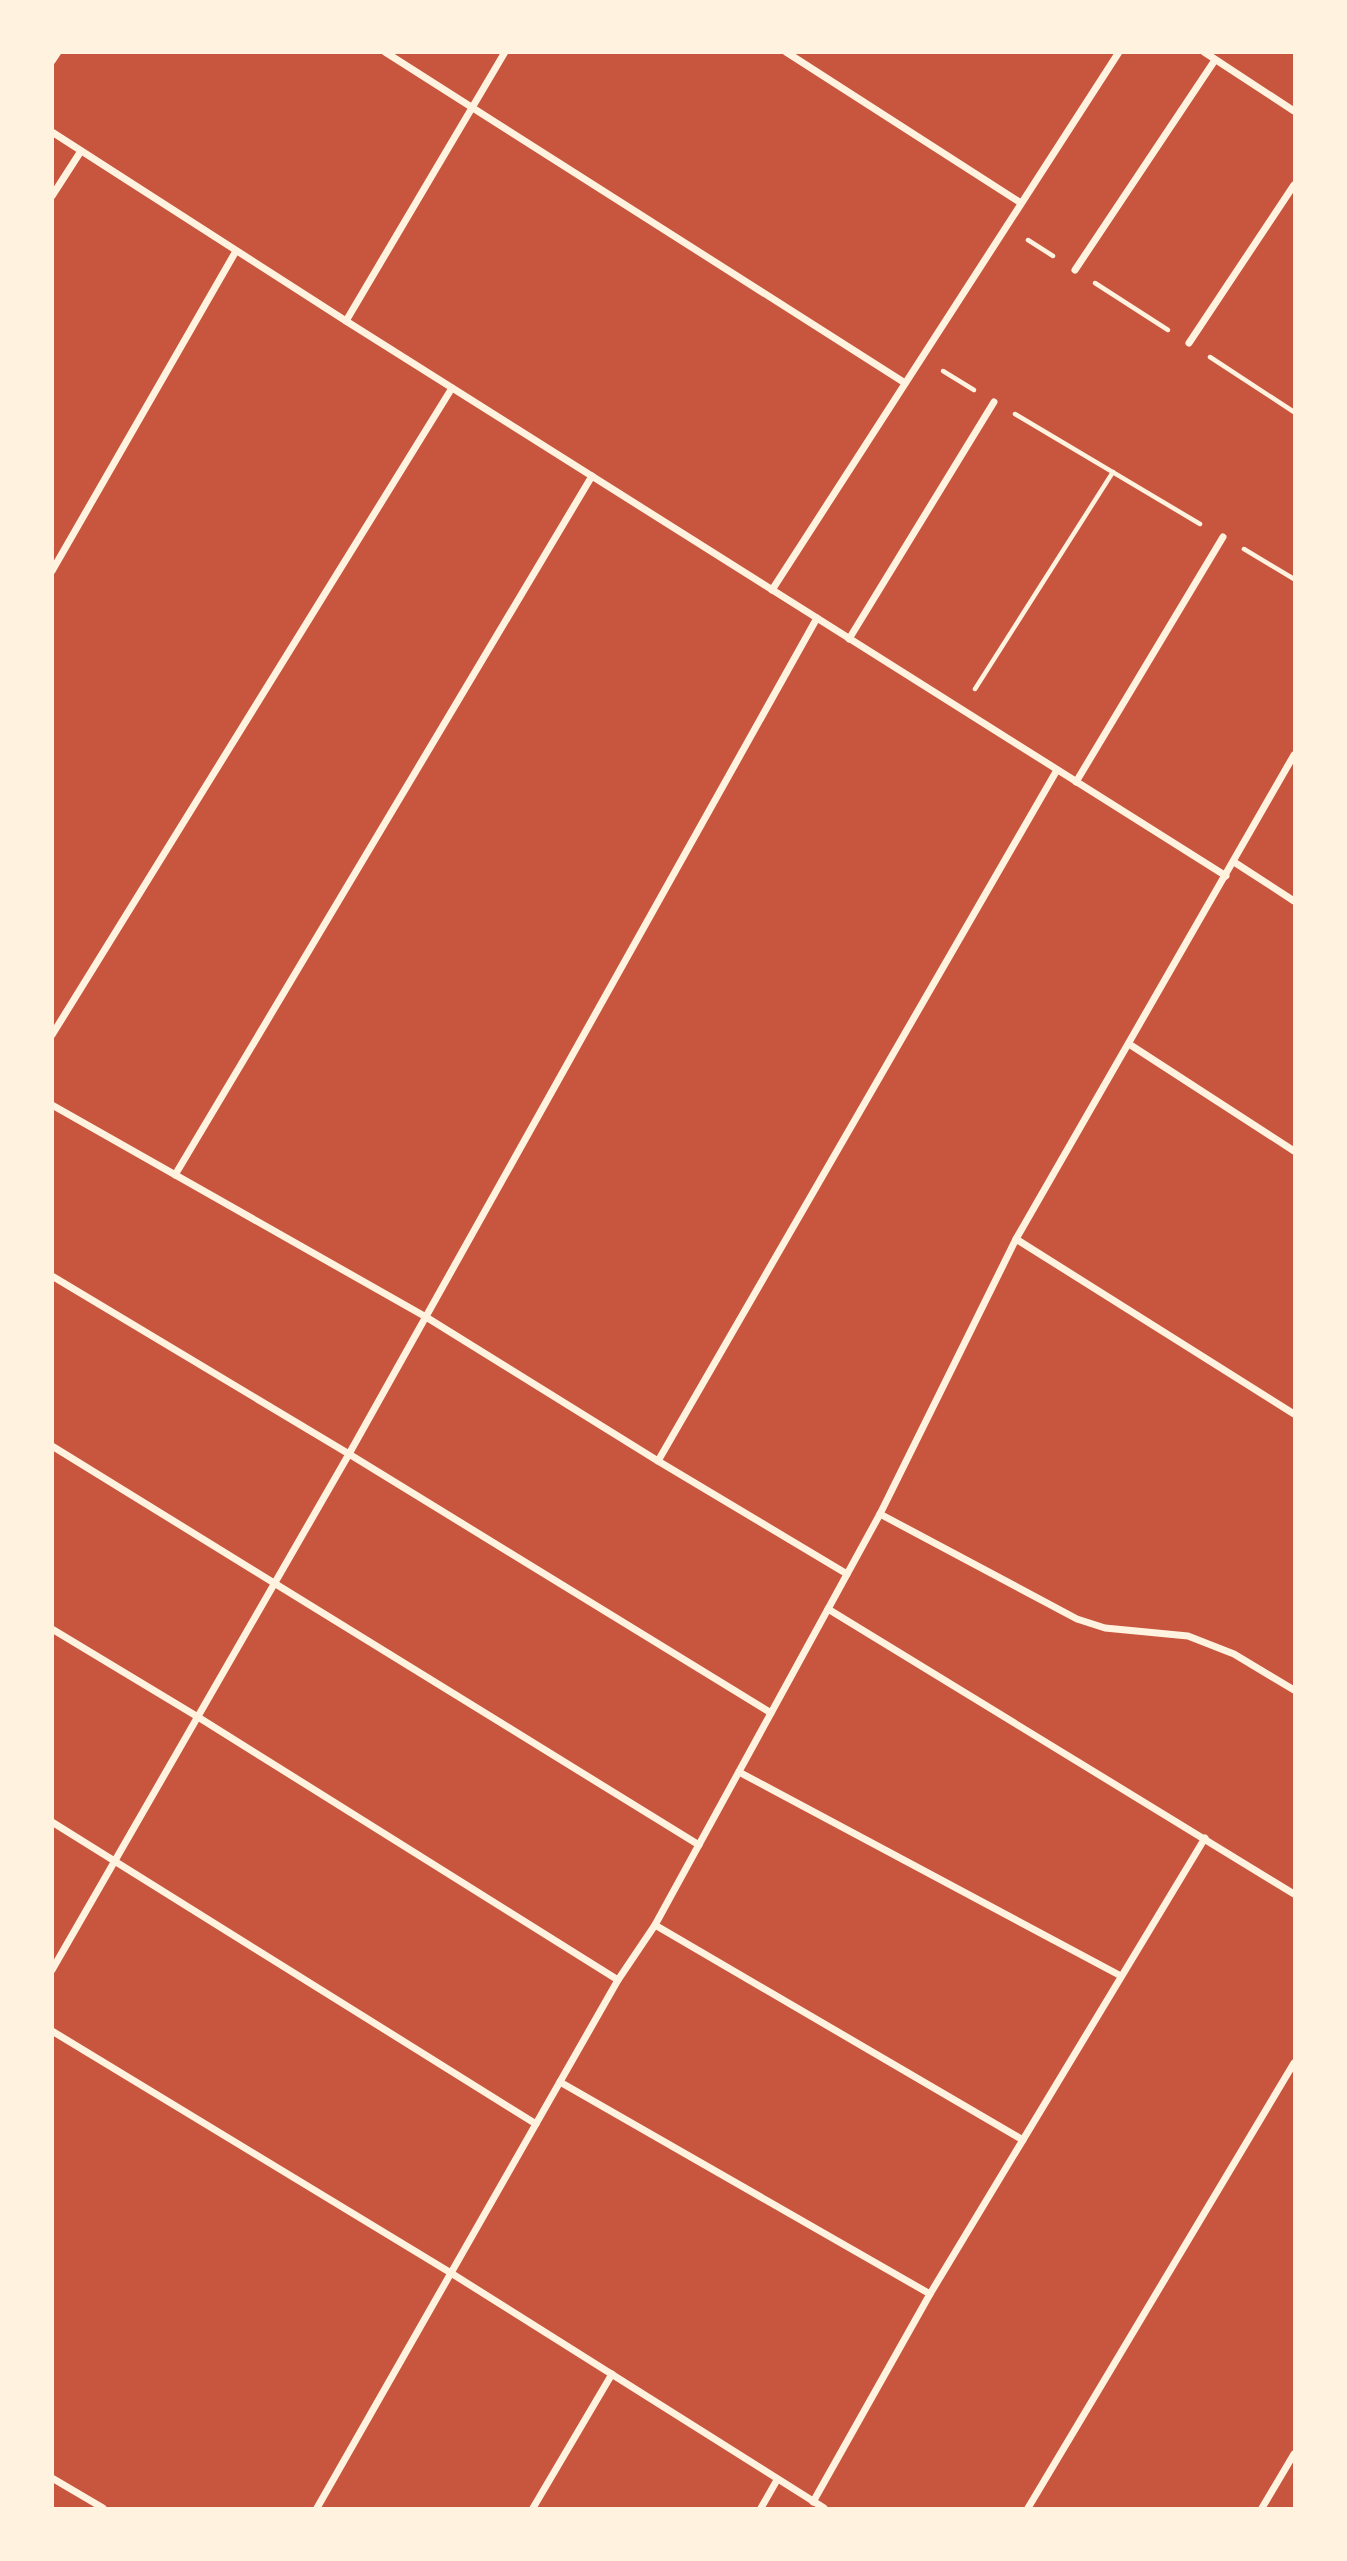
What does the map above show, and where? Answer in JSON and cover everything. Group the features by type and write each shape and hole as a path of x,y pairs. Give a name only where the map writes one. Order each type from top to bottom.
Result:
{"street":[{"path":"52,61 58,52"},
{"path":"385,52 905,383"},
{"path":"345,321 505,52"},
{"path":"786,52 1021,203"},
{"path":"772,590 1119,52"},
{"path":"1204,52 1294,111"},
{"path":"1075,270 1215,60"},
{"path":"52,132 345,321 1226,876"},
{"path":"52,196 81,150"},
{"path":"1189,344 1294,185"},
{"path":"52,571 236,251"},
{"path":"52,1035 452,388"},
{"path":"849,639 994,402"},
{"path":"175,1175 592,476"},
{"path":"1076,782 1223,537"},
{"path":"52,1970 349,1454 817,618"},
{"path":"317,2508 618,1980 655,1925 880,1514 1016,1239 1294,755"},
{"path":"658,1461 1056,770"},
{"path":"1234,862 1294,901"},
{"path":"1129,1044 1294,1151"},
{"path":"52,1105 426,1317 847,1574"},
{"path":"1016,1239 1294,1414"},
{"path":"52,1276 349,1454 771,1713"},
{"path":"52,1446 699,1845"},
{"path":"880,1514 1077,1619 1105,1628 1188,1636 1234,1654 1294,1690"},
{"path":"828,1609 1294,1894"},
{"path":"52,1629 198,1717 618,1980"},
{"path":"739,1772 1122,1976"},
{"path":"52,1822 536,2124"},
{"path":"813,2502 930,2294 1205,1838"},
{"path":"655,1925 1023,2140"},
{"path":"52,2031 452,2273 824,2508"},
{"path":"1028,2508 1294,2063"},
{"path":"560,2082 930,2294"},
{"path":"533,2508 612,2374"},
{"path":"1262,2508 1294,2454"},
{"path":"52,2478 103,2508"},
{"path":"761,2508 777,2480"}],"path":[{"path":"1007,226 1294,412"},
{"path":"921,358 1294,579"},
{"path":"962,710 1113,472"}]}
